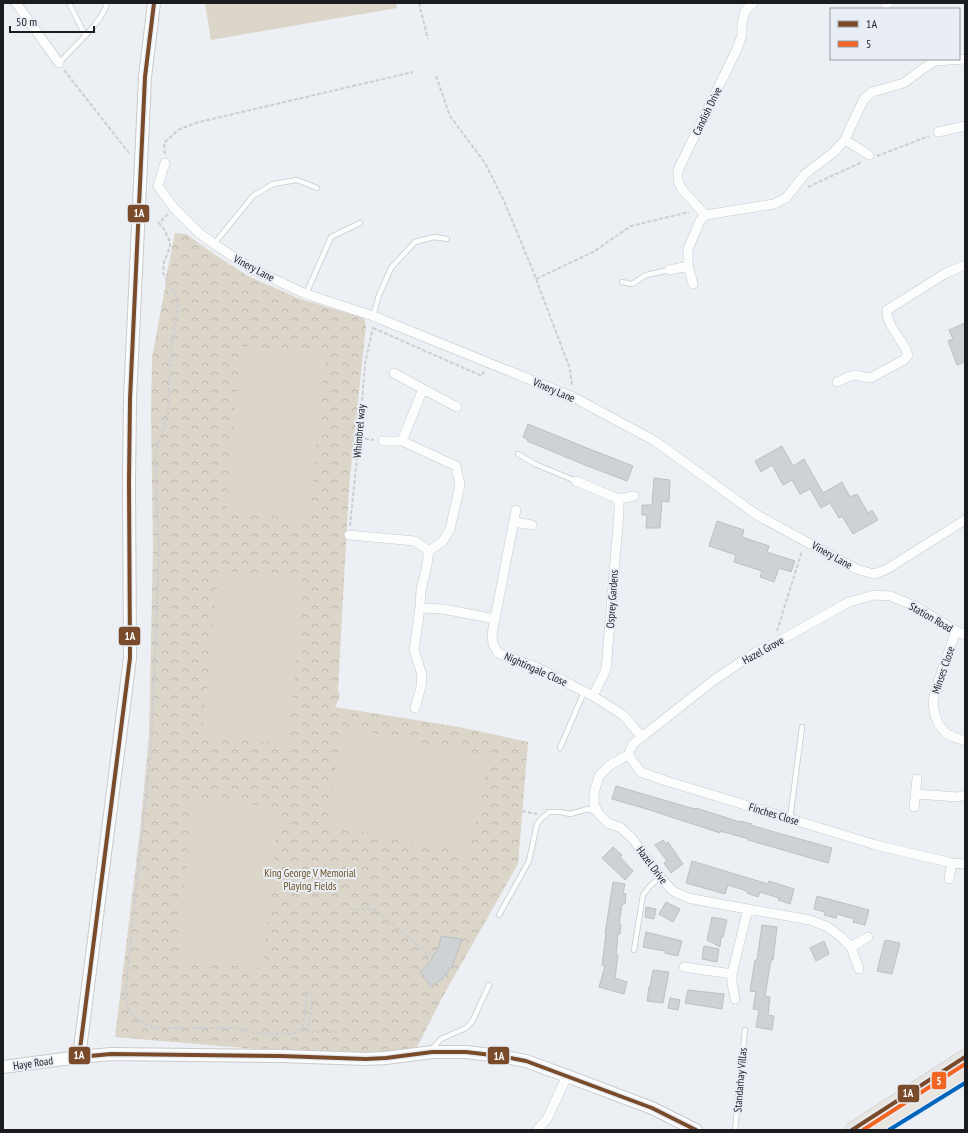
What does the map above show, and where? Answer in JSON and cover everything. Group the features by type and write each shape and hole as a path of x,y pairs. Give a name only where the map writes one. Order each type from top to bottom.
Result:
{"main road":[{"path":"852,1130 965,1057"},
{"path":"878,1130 965,1076"}],"street":[{"path":"16,3 59,62"},
{"path":"79,1056 130,658 130,399 145,77 154,3"},
{"name":"Candish Drive","path":"703,212 682,189 678,180 678,170 737,49 742,35 742,24 745,11 753,3"},
{"path":"693,284 688,266 688,249 703,212 774,204 786,198 805,174 834,152 845,140 864,99 872,92 904,83 935,61 950,60"},
{"path":"938,132 965,126"},
{"path":"845,140 869,158"},
{"name":"Vinery Lane","path":"165,163 158,186 174,208 199,233 252,269 306,294 374,317 573,397 655,441 757,515 856,569 874,574 887,569 965,520"},
{"path":"837,382 857,375 869,378 904,360 908,355 907,350 890,322 887,314 888,310 946,273 965,265"},
{"path":"669,270 688,266"},
{"path":"394,373 457,407"},
{"path":"402,441 423,389"},
{"path":"383,441 402,441 456,466 460,485 450,529 443,541 429,551 421,590 414,650 422,675 421,687 414,708"},
{"path":"576,481 618,499 634,496"},
{"name":"Osprey Gardens","path":"593,696 606,670 619,512 618,499"},
{"name":"Nightingale Close","path":"516,510 492,634 493,644 498,653 538,668 593,696 622,715 642,737"},
{"path":"514,522 532,525"},
{"path":"349,535 415,541 429,551"},
{"name":"Hazel Grove","path":"642,737 714,680 759,650 772,646 849,602 874,595"},
{"name":"Station Road","path":"874,595 890,596 915,606 961,633"},
{"path":"420,608 443,609 495,619"},
{"name":"Minses Close","path":"961,633 935,690 933,704 935,716 947,734 965,741"},
{"path":"599,814 594,805 594,793 599,776 610,765 628,755 633,744 642,737"},
{"name":"Finches Close","path":"628,755 641,772 876,845 952,863 965,864"},
{"path":"914,807 917,780"},
{"path":"916,794 958,797 965,795"},
{"name":"Hazel Drive","path":"599,814 608,823 621,828 632,838 660,877 673,891 688,898 810,920 828,927 851,946"},
{"path":"949,879 952,863"},
{"path":"735,998 732,974 748,909"},
{"path":"859,969 851,946 868,936"},
{"path":"684,967 732,974"},
{"name":"Haye Road","path":"3,1067 79,1056 111,1054 366,1059 429,1053 466,1052 500,1056 526,1062 652,1108 696,1130"},
{"path":"537,1130 547,1119 567,1076"}],"lane":[{"path":"69,3 85,35"},
{"path":"59,62 102,15 107,3"},
{"path":"214,244 253,196 273,184 297,180 317,188"},
{"path":"306,294 331,237 360,222"},
{"path":"374,317 379,295 391,268 415,242 434,237 447,239"},
{"path":"622,282 632,284 646,275 669,270"},
{"path":"518,454 536,464 576,481"},
{"path":"560,748 584,692"},
{"path":"790,819 802,727"},
{"path":"499,915 529,861 537,824 541,819 549,812 570,814 588,809 599,814"},
{"path":"634,950 643,896 649,887 660,877"},
{"path":"429,1053 441,1039 466,1028 472,1022 489,985"},
{"name":"Standarhay Villas","path":"735,1130 745,1030"}],"path":[{"path":"419,3 428,39"},
{"path":"59,62 133,157"},
{"path":"165,163 164,143 178,130 195,123 413,72"},
{"path":"436,76 450,116 485,163 504,201 536,279 570,369 573,397"},
{"path":"807,188 869,158 938,132"},
{"path":"174,208 158,223 164,229 170,242 170,247 164,262 163,273 178,299 177,315 171,349 168,413 156,453 158,551 151,751 125,996 128,1008 134,1017 144,1024 157,1028 238,1028 254,1034 293,1034 303,1027 307,992 312,992 311,1012 307,1032 338,1032"},
{"path":"536,279 593,252 631,226 703,212"},
{"name":"Whimbrel way","path":"349,535 365,364 374,317"},
{"path":"373,328 482,376 488,363"},
{"path":"359,438 383,441"},
{"path":"772,646 805,541"},
{"path":"522,811 545,815"},
{"path":"349,909 375,909 430,956"}],"green space":[{"path":"205,3 396,3 397,8 211,40"},
{"name":"King George V Memorial Playing Fields","path":"175,233 186,234 248,276 300,299 364,318 366,325 349,488 338,691 340,696 335,707 459,727 528,742 518,864 442,998 415,1051 384,1054 279,1051 115,1037 140,831 149,735 153,548 151,413 152,358"},
{"path":"241,346 326,352 309,521 226,510"},
{"path":"219,570 304,581 288,745 202,735"},
{"path":"343,727 489,756 470,853 326,825"},
{"path":"193,798 279,808 262,969 177,960"}],"building":[{"path":"965,323 965,362 957,365 948,341 953,339 949,330"},
{"path":"528,424 633,466 627,481 527,441 528,440 523,437"},
{"path":"782,446 793,466 804,459 823,493 842,482 850,497 857,494 868,513 872,510 878,520 853,534 842,516 839,518 830,503 821,508 810,489 800,494 792,480 783,485 772,465 761,472 755,461"},
{"path":"654,478 670,480 669,502 662,501 660,528 646,528 647,515 642,515 642,505 652,505"},
{"path":"717,521 744,530 742,537 769,546 767,552 795,561 791,572 779,568 774,582 760,577 762,571 734,562 736,555 709,546"},
{"path":"616,786 832,848 828,863 720,831 720,833 612,799"},
{"path":"663,840 666,844 668,842 683,864 671,873 664,863 667,861 655,845"},
{"path":"613,847 622,855 620,857 633,871 625,880 602,858"},
{"path":"692,861 768,884 769,881 794,889 790,904 778,900 779,898 760,892 758,897 747,893 747,891 728,885 725,894 686,883"},
{"path":"613,882 625,884 623,893 626,894 625,904 622,904 619,924 621,924 620,934 618,934 616,955 618,955 615,978 627,982 624,994 599,987 605,966 602,965"},
{"path":"817,896 869,910 865,925 853,922 854,919 837,914 836,918 824,915 825,912 814,909"},
{"path":"666,902 680,909 673,922 659,914"},
{"path":"646,907 656,909 654,919 645,917"},
{"path":"712,917 727,920 723,937 721,937 720,947 707,940"},
{"path":"762,925 777,927 773,960 771,960 765,996 770,997 768,1015 774,1016 772,1030 756,1027 759,1010 753,1009 756,992 750,991 755,960 757,960"},
{"path":"646,932 682,941 678,956 665,953 665,951 643,947"},
{"path":"441,936 462,939 452,966 443,978 431,987 420,972 428,965 439,946"},
{"path":"885,940 900,943 892,974 877,971"},
{"path":"824,941 829,954 816,961 810,948"},
{"path":"704,946 719,949 717,962 702,959"},
{"path":"653,970 669,972 663,1003 647,1001"},
{"path":"688,990 724,994 722,1009 685,1003"},
{"path":"670,998 680,1000 678,1010 668,1008"}],"transit line":[{"name":"1A","path":"154,3 145,77 130,399 130,658 79,1057 111,1054 281,1056 366,1059 432,1052 466,1052 500,1056 526,1061 652,1108 696,1130"},
{"name":"1A","path":"852,1130 965,1057"},
{"name":"5","path":"863,1130 965,1064"},
{"path":"889,1130 965,1083"}]}
